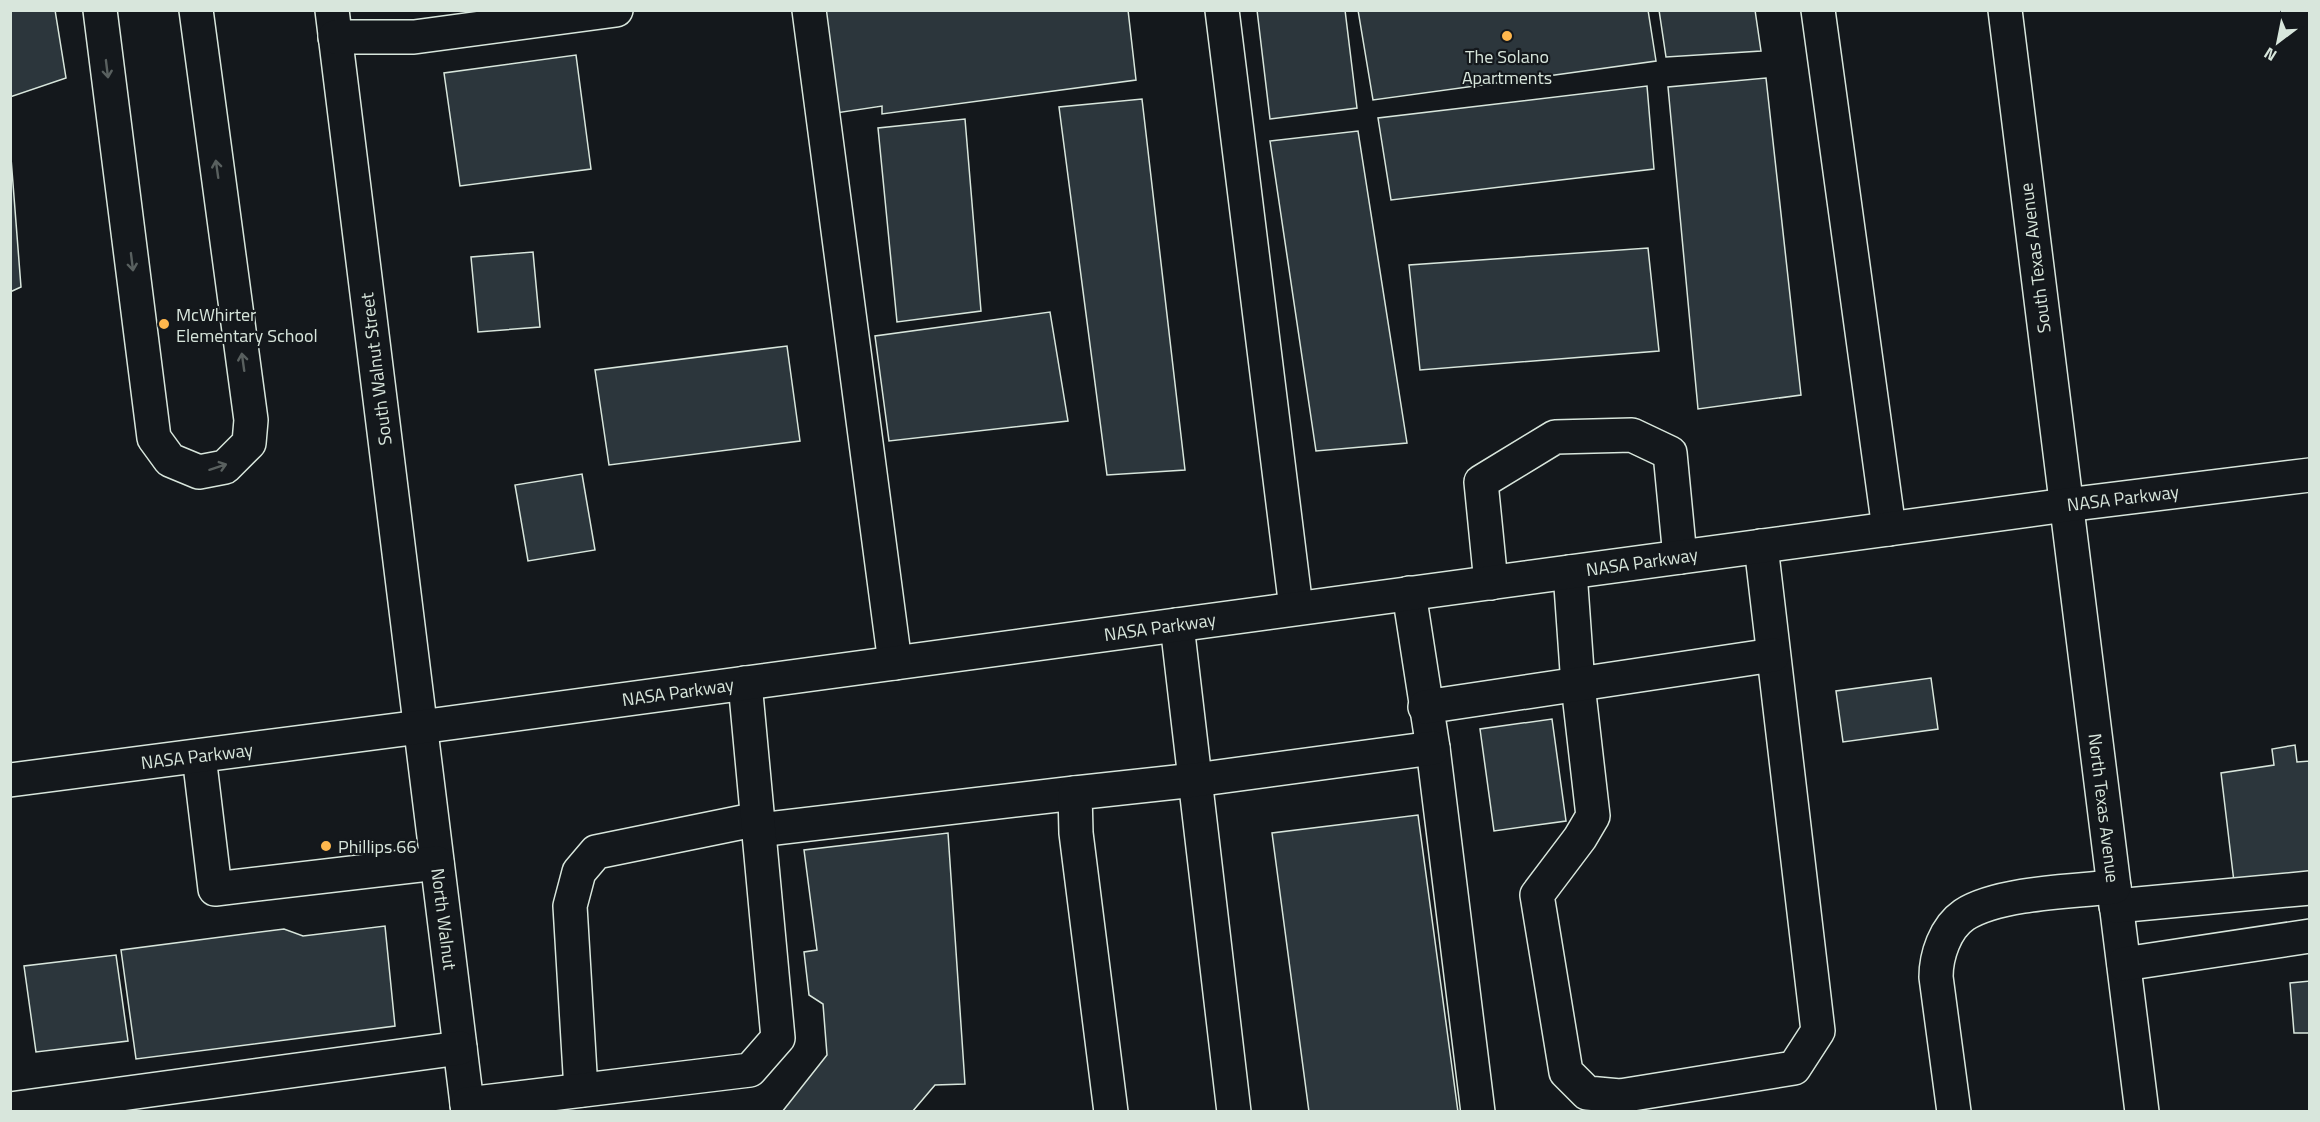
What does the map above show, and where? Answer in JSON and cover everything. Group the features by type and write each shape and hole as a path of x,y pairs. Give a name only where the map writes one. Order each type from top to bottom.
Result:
{"main road":[{"path":"100,10 154,438 170,460 199,472 225,467 249,443 251,420 196,10"},
{"path":"334,24 414,37 616,10"},
{"path":"809,10 895,663"},
{"path":"1222,10 1296,608"},
{"path":"1818,10 1889,529"},
{"name":"South Texas Avenue","path":"2005,10 2066,505"},
{"name":"South Walnut Street","path":"334,24 420,727"},
{"path":"1491,583 1481,482 1555,437 1632,435 1670,453 1680,557"},
{"name":"NASA Parkway","path":"10,780 420,727 2066,505 2310,475"},
{"name":"North Texas Avenue","path":"2066,505 2142,1112"},
{"path":"1570,572 1578,685 1593,816 1580,838 1537,895 1566,1072 1587,1093 1620,1096 1794,1068 1818,1031 1761,546"},
{"path":"1409,593 1425,707 1434,748 1478,1112"},
{"path":"1177,625 1234,1112"},
{"path":"1425,707 1773,655"},
{"path":"467,1108 581,1090 750,1070 778,1038 745,683"},
{"name":"North Walnut","path":"420,727 467,1108"},
{"path":"581,1090 570,906 579,872 596,852 759,824 1195,780 1434,748"},
{"path":"199,756 215,889 437,863"},
{"path":"1075,793 1076,832 1111,1112"},
{"path":"1954,1112 1936,977 1936,961 1950,930 1962,916 1992,904 2027,897 2310,888"},
{"path":"2124,964 2310,936"},
{"path":"10,1109 460,1048"}],"building":[{"path":"10,10 55,10 66,78 10,97"},
{"path":"823,10 1128,10 1136,80 882,114 882,106 836,113"},
{"path":"1257,10 1345,10 1357,108 1270,119"},
{"name":"The Solano Apartments","path":"1358,10 1648,10 1656,61 1373,100"},
{"path":"1659,10 1755,10 1761,51 1666,57"},
{"path":"576,55 591,169 460,186 444,73"},
{"path":"1766,78 1801,395 1698,409 1668,87"},
{"path":"1647,86 1654,169 1391,200 1378,118"},
{"path":"1142,99 1185,470 1107,475 1059,107"},
{"path":"965,119 981,311 897,322 878,128"},
{"path":"1358,131 1407,443 1316,451 1270,141"},
{"path":"10,145 21,287 10,292"},
{"path":"1648,248 1659,351 1420,370 1409,265"},
{"path":"533,252 540,327 478,332 471,257"},
{"path":"1050,312 1068,421 889,441 875,336"},
{"path":"787,346 800,441 609,465 595,370"},
{"path":"582,474 595,550 528,561 515,485"},
{"path":"1931,678 1938,729 1843,742 1836,691"},
{"path":"1552,719 1566,821 1494,831 1480,729"},
{"path":"2295,745 2297,762 2310,761 2310,873 2234,882 2221,773 2274,765 2272,749"},
{"path":"1418,815 1458,1112 1309,1112 1272,833"},
{"path":"948,833 965,1084 935,1085 912,1112 782,1112 827,1055 823,1004 809,995 804,952 817,950 804,850"},
{"path":"385,926 395,1026 136,1059 121,950 284,929 303,936"},
{"path":"116,955 128,1041 36,1052 24,966"},
{"path":"2310,981 2310,1033 2294,1033 2290,983"}],"place":[{"name":"The Solano Apartments","path":"1507,36"},
{"name":"McWhirter Elementary School","path":"164,324"},
{"name":"Phillips 66","path":"326,846"}]}
